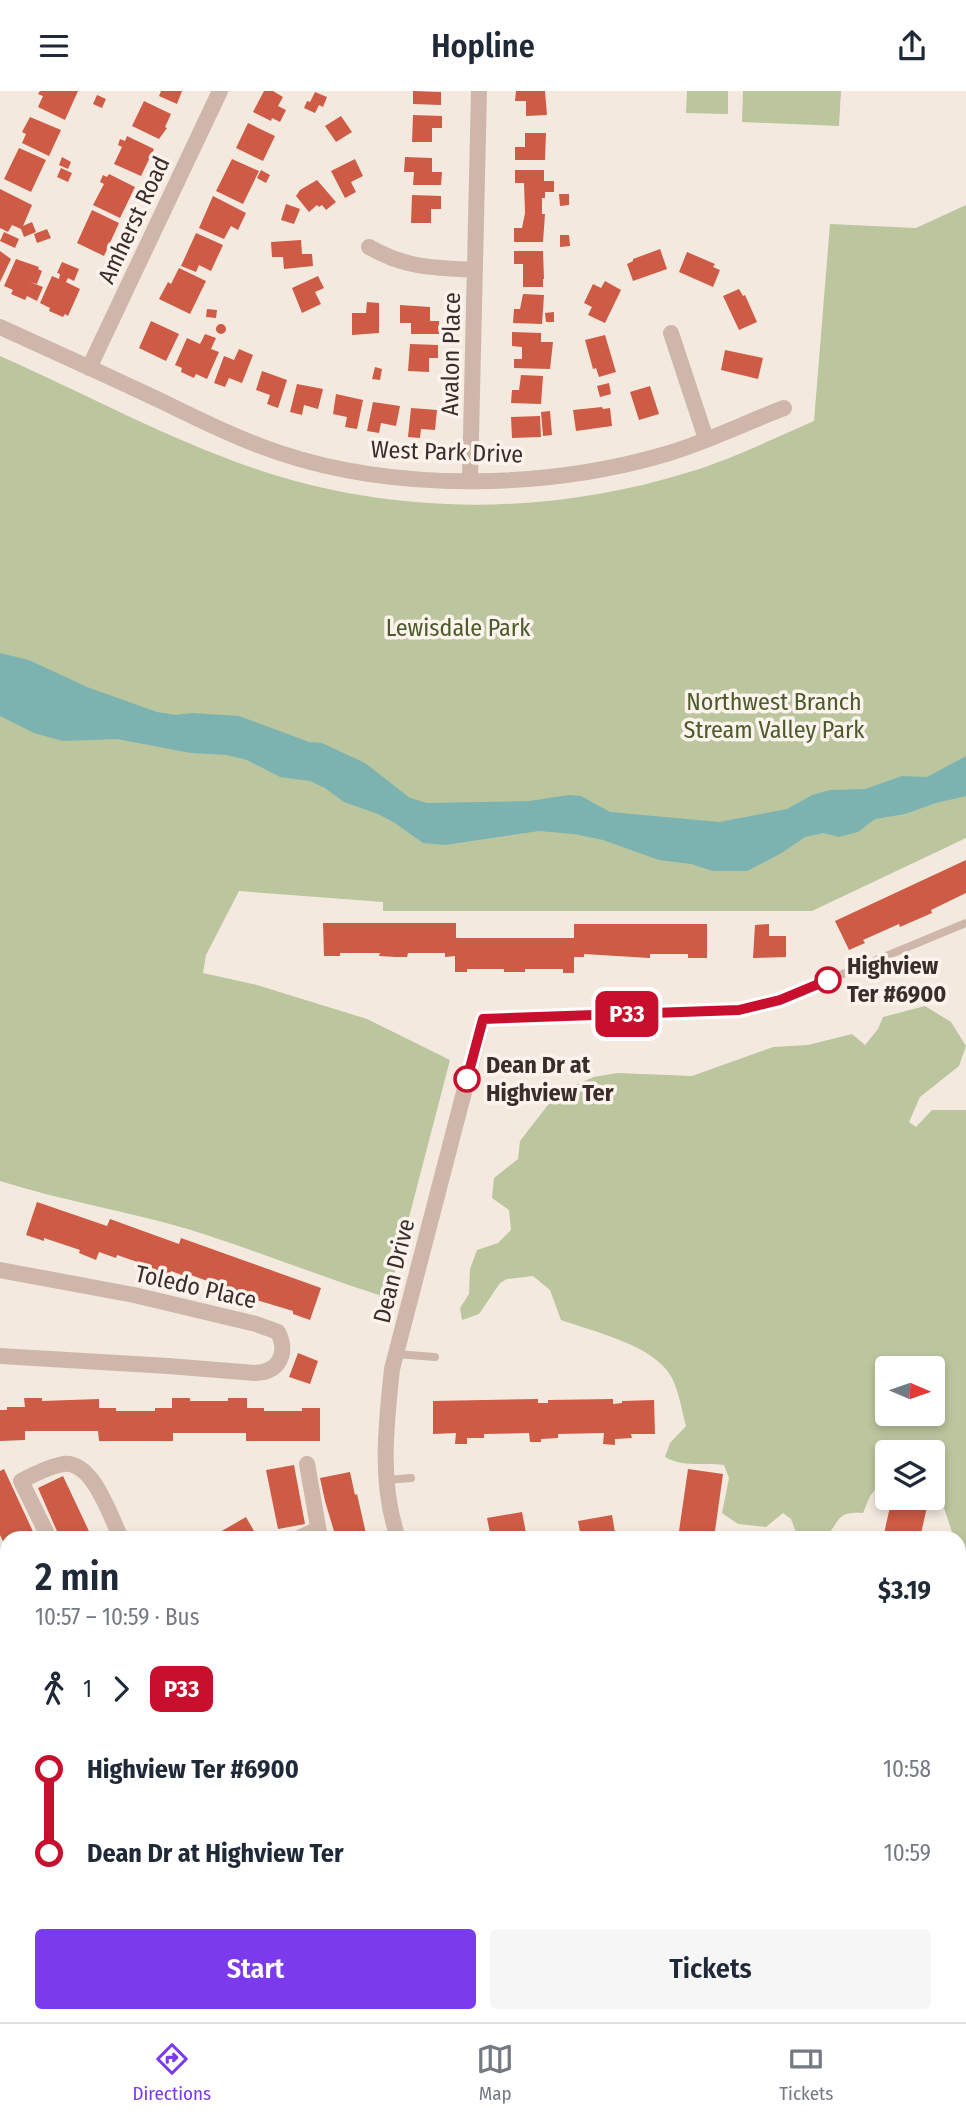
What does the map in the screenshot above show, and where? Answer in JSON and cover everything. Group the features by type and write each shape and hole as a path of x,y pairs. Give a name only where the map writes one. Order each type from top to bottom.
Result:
{"street":[{"name":"Amherst Road","path":"89,368 220,91"},
{"name":"Avalon Place","path":"470,480 479,91"},
{"name":"Avalon Place","path":"369,247 393,260 416,266 475,270"},
{"name":"West Park Drive","path":"0,327 236,436 310,461 382,475 470,480 534,478 587,471 663,454 784,408"},
{"path":"671,333 706,439"},
{"name":"Dean Drive","path":"396,1531 388,1505 386,1422 396,1354 483,1019"},
{"name":"Toledo Place","path":"0,1270 134,1295 256,1324 278,1332 283,1349 275,1367 265,1373 0,1356"},
{"path":"46,1531 21,1481 41,1471 65,1464 82,1467 90,1476 118,1531"},
{"path":"307,1464 318,1531"}],"lane":[{"path":"483,1019 710,1012 751,1008 780,1000 966,923"},
{"path":"396,1354 435,1357"},
{"path":"386,1480 411,1478"}],"green space":[{"path":"687,91 728,91 728,114 686,113"},
{"path":"743,91 841,91 839,126 742,122"},
{"path":"966,205 966,838 812,911 383,911 383,902 239,891 206,955 203,973 257,985 367,1019 450,1060 388,1298 191,1230 0,1181 0,356 189,443 253,468 306,484 359,495 469,505 579,497 633,487 703,468 814,421 830,224 916,228"},
{"path":"925,1006 951,1022 966,1046 959,1066 920,1097 909,1122 916,1127 932,1110 966,1110 966,1531 952,1531 945,1510 945,1440 875,1440 875,1490 863,1513 842,1516 830,1531 796,1531 791,1519 783,1513 766,1527 738,1524 722,1513 729,1478 724,1465 686,1464 665,1457 670,1443 686,1426 672,1378 652,1357 622,1341 561,1320 550,1290 533,1276 507,1279 500,1283 479,1314 462,1320 460,1308 469,1294 470,1269 477,1250 498,1243 511,1230 509,1210 492,1198 494,1178 518,1159 520,1141 558,1092 594,1077 617,1073 692,1076 773,1047 808,1045 852,1034 865,1045 878,1029 883,1017"}],"water":[{"path":"0,653 29,660 87,687 157,712 239,716 309,742 322,743 365,763 410,798 427,803 530,801 568,795 581,796 610,812 719,822 787,809 812,795 830,790 865,789 902,776 927,777 966,756 966,796 905,814 875,819 858,832 839,837 823,833 805,837 747,871 713,871 691,864 659,860 603,840 574,834 539,831 445,845 423,843 395,823 344,802 325,788 310,781 280,777 247,760 117,739 63,741 34,733 0,716"}],"building":[{"path":"40,91 78,91 65,120 38,107 43,96 38,94"},
{"path":"161,91 182,91 177,104 159,96"},
{"path":"264,91 273,91 283,97 278,106 286,110 280,122 272,118 271,121 253,112"},
{"path":"413,91 441,92 441,105 413,104"},
{"path":"516,91 545,91 547,115 526,116 526,101 515,101"},
{"path":"315,92 327,97 323,107 319,105 315,113 304,108"},
{"path":"97,95 106,99 102,108 93,104"},
{"path":"144,101 171,114 165,127 167,128 159,139 132,126"},
{"path":"413,115 442,116 442,128 432,128 432,142 412,142"},
{"path":"341,116 352,132 336,142 325,126"},
{"path":"30,117 61,130 49,156 22,143 26,134 22,132"},
{"path":"248,123 275,136 263,161 236,148"},
{"path":"525,133 546,133 545,160 515,160 515,147 525,147"},
{"path":"127,136 154,149 141,176 114,164 122,147 118,145 120,139 125,141"},
{"path":"19,148 46,160 31,192 4,179"},
{"path":"62,157 71,162 68,169 59,165"},
{"path":"405,157 432,158 432,172 442,172 441,185 413,185 414,172 404,172"},
{"path":"232,159 259,171 243,204 216,191"},
{"path":"355,159 363,176 351,182 356,192 345,198 331,171"},
{"path":"61,168 72,173 68,182 57,177"},
{"path":"261,170 270,175 266,183 257,178"},
{"path":"515,170 544,170 544,181 554,181 554,192 545,192 545,198 542,198 542,214 545,214 543,242 514,242 514,228 522,228 525,213 524,183 515,183"},
{"path":"109,174 135,187 120,218 93,205 104,184 100,182 103,175 107,177"},
{"path":"317,180 336,202 326,210 322,205 317,205 309,212 296,196 300,190"},
{"path":"0,189 32,205 23,226 32,222 36,232 24,237 21,229 12,225 8,232 0,228"},
{"path":"559,194 569,194 569,205 560,206"},
{"path":"412,195 441,196 441,209 431,209 431,223 411,223"},
{"path":"213,196 246,213 238,230 231,226 224,239 199,228"},
{"path":"286,204 300,209 294,224 281,220"},
{"path":"92,210 119,223 104,256 77,243"},
{"path":"47,229 51,238 37,243 34,234"},
{"path":"4,232 19,239 15,248 0,241"},
{"path":"196,233 223,245 211,271 199,265 196,272 181,266"},
{"path":"560,235 569,235 570,246 560,247"},
{"path":"301,240 302,254 312,254 313,266 284,269 283,257 272,257 271,242"},
{"path":"660,249 667,269 633,281 627,264"},
{"path":"0,251 11,259 0,282"},
{"path":"514,251 543,251 543,287 523,287 523,264 514,264"},
{"path":"687,252 715,264 713,267 720,270 713,287 679,272"},
{"path":"16,259 39,267 42,271 37,284 30,282 43,287 37,301 27,296 25,300 11,294 13,290 4,286"},
{"path":"62,262 79,269 74,281 68,278 66,282 80,289 68,316 65,314 63,317 49,311 50,308 40,303 52,276 59,279 60,274 57,273"},
{"path":"179,268 206,281 190,314 159,299"},
{"path":"318,276 324,288 315,292 321,304 302,313 292,288"},
{"path":"605,281 621,290 605,323 588,315 592,307 584,303 593,284 601,288"},
{"path":"739,289 743,296 745,295 757,322 739,330 723,296"},
{"path":"523,294 544,295 542,324 513,323 514,309 520,309"},
{"path":"367,302 379,303 379,333 352,335 352,313 366,313"},
{"path":"400,305 430,307 430,321 439,321 439,334 411,334 411,323 400,323"},
{"path":"207,309 217,310 216,318 206,317"},
{"path":"554,312 554,322 546,322 545,313"},
{"path":"151,321 179,334 166,361 139,348"},
{"path":"221,324 225,325 225,333 221,334 217,333 216,329 217,325"},
{"path":"512,332 541,333 541,342 553,342 550,369 514,368 514,359 522,359 522,347 512,346"},
{"path":"205,334 216,338 211,349 219,352 207,379 196,374 194,378 181,372 182,368 175,365 187,338 200,344"},
{"path":"605,335 616,372 599,377 596,368 593,369 585,340"},
{"path":"410,344 438,345 438,358 429,358 429,372 408,371"},
{"path":"239,349 253,355 242,383 229,378 225,387 214,383 224,356 234,360"},
{"path":"725,350 763,358 758,379 721,370"},
{"path":"375,367 382,369 380,380 372,379"},
{"path":"262,371 287,380 278,408 267,404 270,395 256,390"},
{"path":"521,375 543,376 541,404 511,403 512,390 519,390"},
{"path":"609,383 611,394 600,397 597,386"},
{"path":"297,384 323,389 318,409 304,405 302,415 290,412"},
{"path":"650,386 659,414 639,420 630,392"},
{"path":"336,394 363,400 357,429 345,427 347,417 333,414"},
{"path":"373,402 400,406 396,426 381,423 379,433 367,431"},
{"path":"411,408 437,410 435,430 421,429 420,438 408,437"},
{"path":"610,408 612,426 576,431 573,410"},
{"path":"550,411 552,435 543,436 541,412"},
{"path":"540,416 541,437 512,438 511,417"},
{"path":"966,860 966,893 931,910 932,913 863,940 865,943 849,950 835,921"},
{"path":"323,923 456,923 456,938 574,938 574,924 707,924 707,958 688,958 688,954 650,954 650,958 584,954 584,957 574,957 574,973 563,973 563,969 504,972 504,969 467,969 467,972 455,972 455,956 445,957 445,953 408,953 407,957 379,956 380,953 340,953 340,956 324,956"},
{"path":"769,924 769,936 786,936 786,957 753,958 755,925"},
{"path":"37,1202 107,1226 110,1219 179,1244 181,1238 321,1288 310,1320 293,1314 293,1311 223,1290 224,1287 188,1274 187,1277 171,1271 169,1277 151,1270 152,1267 99,1252 96,1260 79,1253 80,1250 26,1235"},
{"path":"298,1353 318,1361 310,1384 289,1377"},
{"path":"24,1398 42,1398 42,1401 99,1399 99,1408 116,1408 116,1411 172,1408 172,1398 228,1401 228,1398 247,1398 247,1408 264,1408 264,1411 320,1408 320,1441 246,1441 246,1433 173,1433 173,1441 99,1441 98,1431 25,1431 25,1440 0,1441 0,1410 7,1410 7,1407 25,1407"},
{"path":"538,1399 538,1403 548,1403 548,1400 613,1399 613,1404 622,1401 654,1400 655,1434 631,1434 632,1438 615,1439 615,1445 603,1444 604,1433 558,1434 558,1438 541,1439 541,1442 530,1442 529,1433 484,1434 484,1438 467,1438 467,1444 455,1444 456,1433 433,1434 433,1401"},
{"path":"294,1465 305,1524 278,1529 266,1470"},
{"path":"4,1469 33,1531 0,1531 0,1471"},
{"path":"688,1469 723,1474 715,1531 679,1531"},
{"path":"350,1472 365,1531 334,1531 320,1478"},
{"path":"63,1476 89,1531 57,1531 38,1488"},
{"path":"889,1510 926,1510 922,1531 885,1531"},
{"path":"522,1512 526,1531 490,1531 487,1518"},
{"path":"612,1515 615,1531 580,1531 578,1521"},
{"path":"246,1517 254,1531 222,1531"}],"bus line":[{"name":"P33","path":"467,1079 483,1019 739,1010 780,1000 828,980"}],"place":[{"name":"Highview Ter #6900","path":"828,980"},
{"name":"Dean Dr at Highview Ter","path":"467,1079"}],"park label":[{"name":"Lewisdale Park","path":"458,628"},
{"name":"Northwest Branch Stream Valley Park","path":"774,716"}]}
